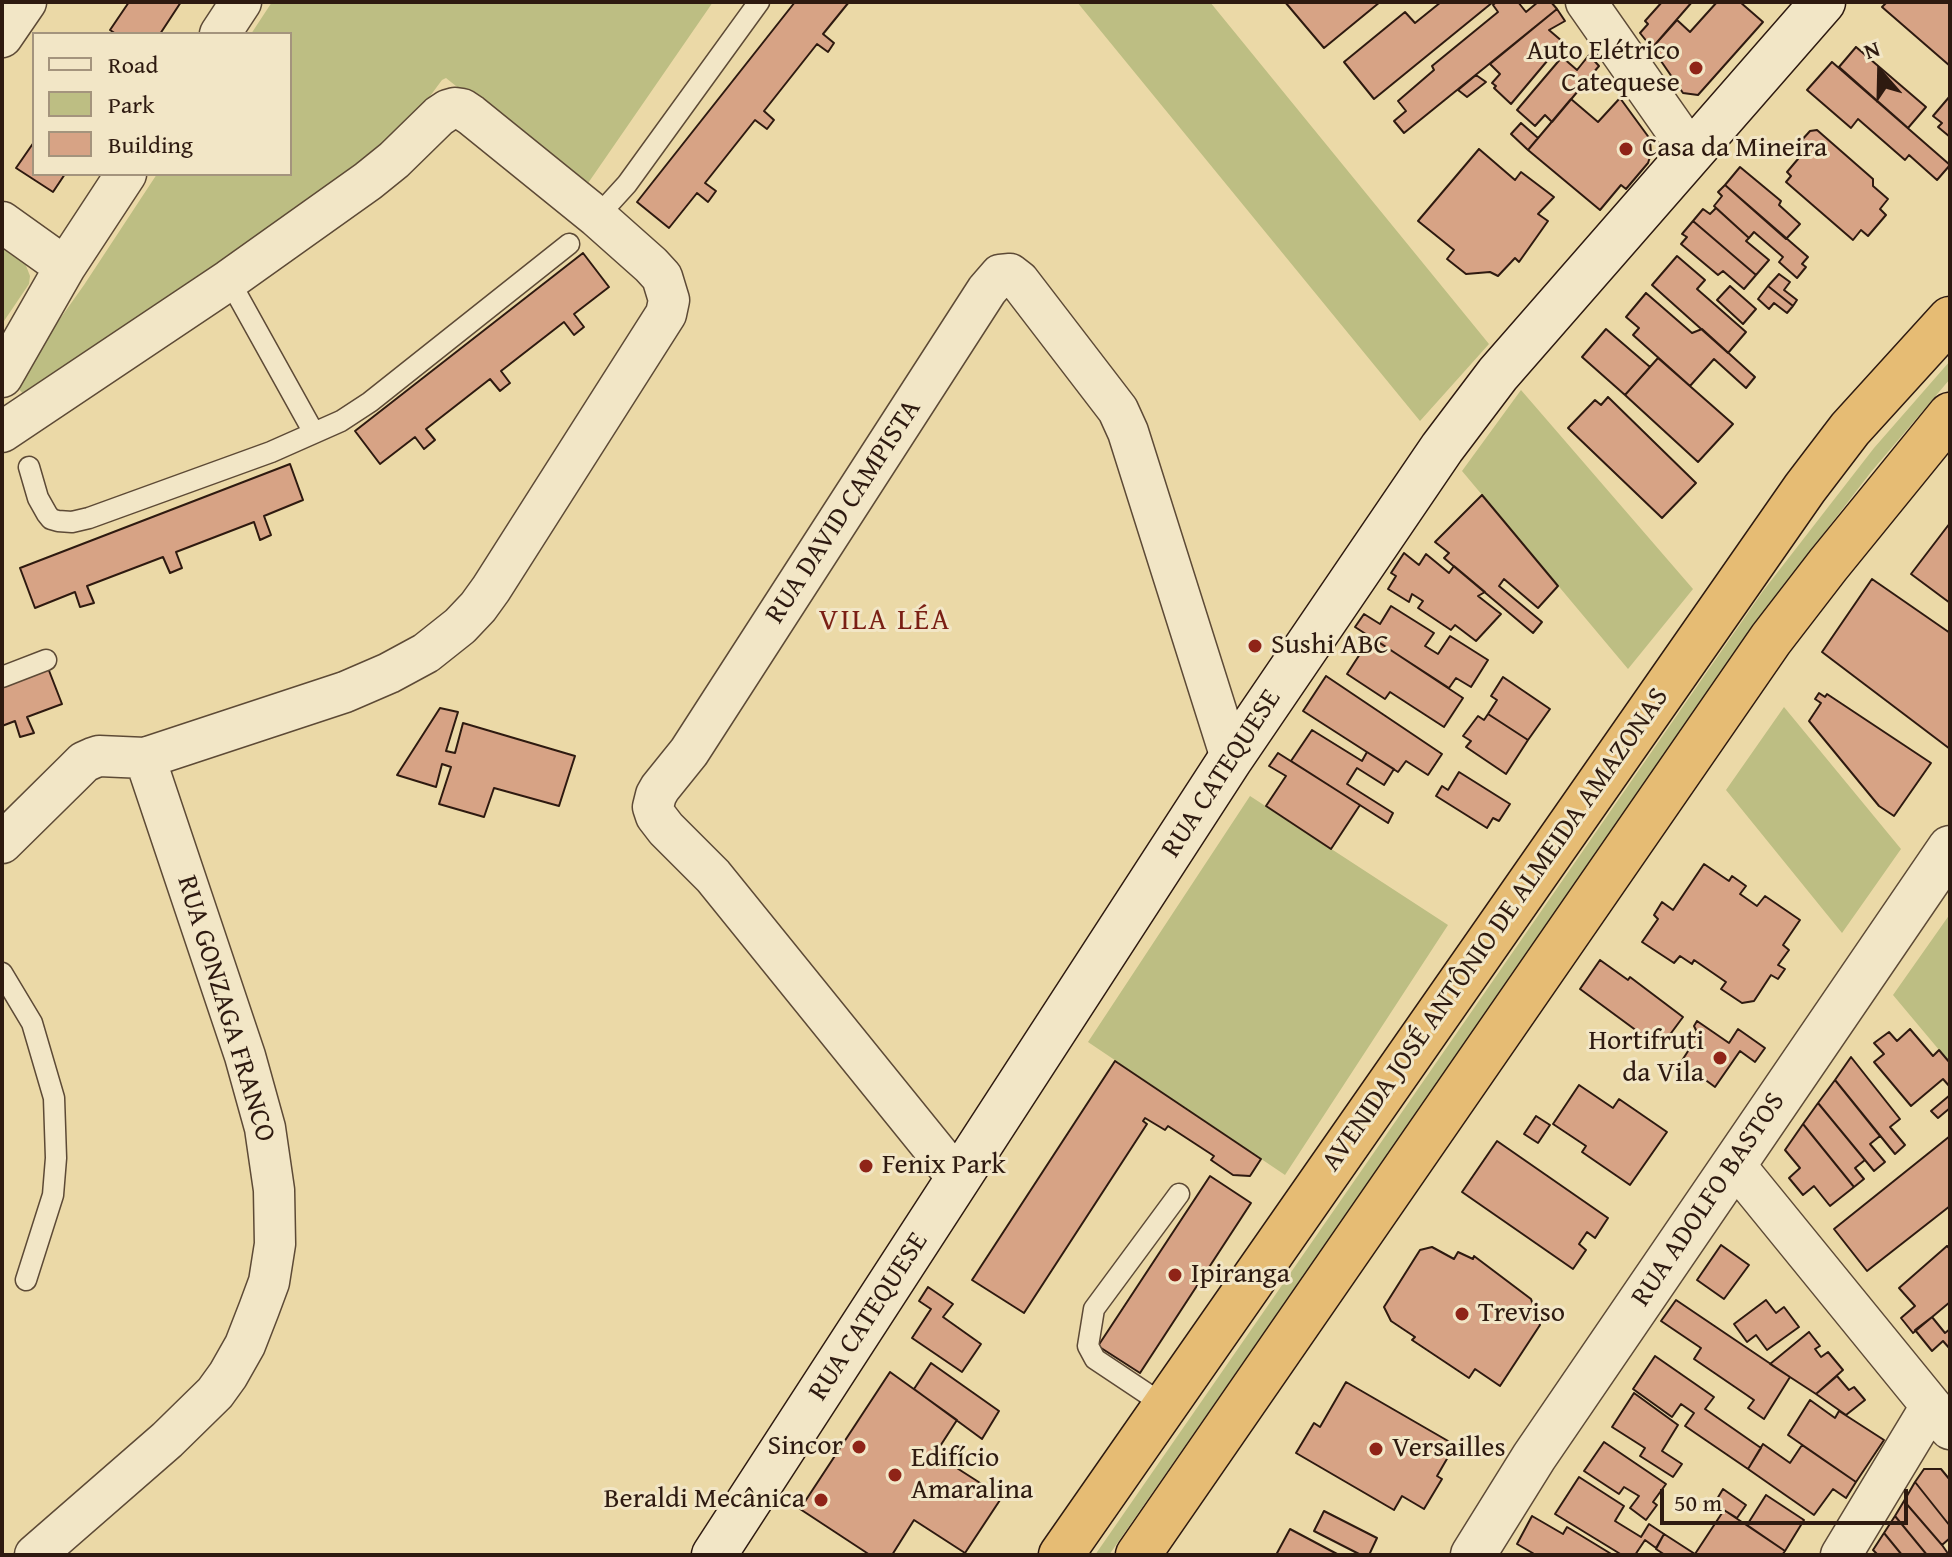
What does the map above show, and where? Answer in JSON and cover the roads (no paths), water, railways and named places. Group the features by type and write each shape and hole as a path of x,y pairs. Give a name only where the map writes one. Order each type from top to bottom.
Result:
{"highway":[{"name":"AVENIDA JOSÉ ANTÔNIO DE ALMEIDA AMAZONAS","path":"1061,1555 1805,488 1850,429 1950,319"},
{"path":"1138,1555 1771,639 1950,415"}],"main road":[{"name":"RUA CATEQUESE","path":"714,1555 1231,758 1469,411 1823,2"},
{"name":"RUA ADOLFO BASTOS","path":"1473,1555 1534,1457 1950,848"}],"street":[{"path":"2,37 26,2"},
{"path":"221,32 241,2"},
{"path":"1586,2 1691,152"},
{"path":"2,432 229,280 368,181 439,116 455,108 471,115 583,230 651,265 662,277 669,300 666,314 491,589 460,626 426,653 345,692 145,758 99,756 84,762 2,843"},
{"path":"2,377 65,267 125,176"},
{"path":"2,222 65,267"},
{"name":"RUA DAVID CAMPISTA","path":"959,1180 713,876 666,829 656,816 653,801 689,752 987,290 1000,275 1010,274 1019,281 1118,410 1128,432 1231,758"},
{"name":"RUA GONZAGA FRANCO","path":"35,1555 167,1440 215,1393 245,1345 269,1282 275,1244 274,1190 265,1128 245,1056 145,758"},
{"path":"1734,1164 1941,1417 1841,1555"}],"lane":[{"path":"29,467 38,498 47,514 51,519 72,522 271,452 341,421 370,402 583,230 627,184 759,2"},
{"path":"229,280 314,433"},
{"path":"2,677 46,660"},
{"path":"2,973 32,1023 54,1098 56,1158 53,1195 26,1280"},
{"path":"1164,1405 1095,1359 1088,1346 1094,1309 1179,1194"}],"place":[{"name":"Auto Elétrico Catequese","path":"1696,68"},
{"name":"Casa da Mineira","path":"1626,149"},
{"name":"Sushi ABC","path":"1255,646"},
{"name":"Hortifruti da Vila","path":"1720,1058"},
{"name":"Fenix Park","path":"866,1166"},
{"name":"Ipiranga","path":"1175,1275"},
{"name":"Treviso","path":"1462,1314"},
{"name":"Sincor","path":"859,1447"},
{"name":"Versailles","path":"1376,1449"},
{"name":"Edifício Amaralina","path":"895,1475"},
{"name":"Beraldi Mecânica","path":"821,1500"}],"district":[{"name":"VILA LÉA","path":"885,621"}]}
